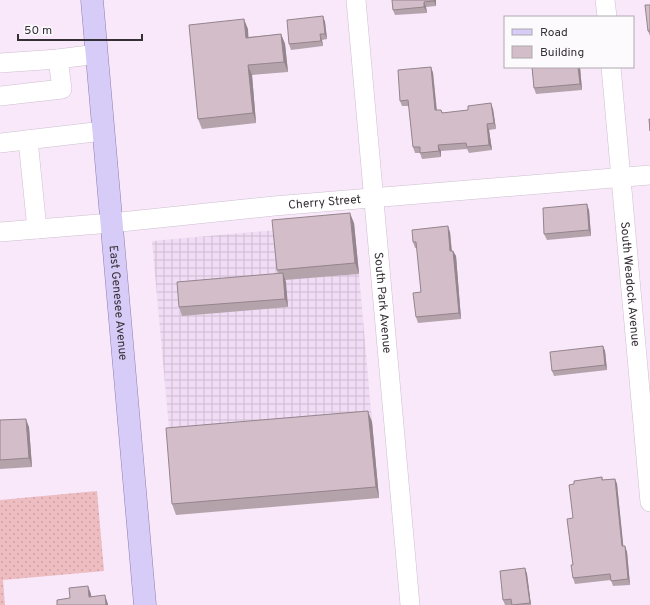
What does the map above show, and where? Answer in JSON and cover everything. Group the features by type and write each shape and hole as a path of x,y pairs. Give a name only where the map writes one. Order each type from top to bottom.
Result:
{"main road":[{"name":"East Genesee Avenue","path":"92,0 145,605"}],"street":[{"name":"South Park Avenue","path":"356,0 410,605"},
{"path":"605,0 607,16"},
{"path":"0,63 58,59 97,54"},
{"path":"0,96 62,89 58,59"},
{"name":"South Weadock Avenue","path":"611,68 650,502"},
{"path":"0,143 103,131"},
{"path":"28,140 37,229"},
{"name":"Cherry Street","path":"0,232 112,223 267,207 650,175"}],"shaded area":[{"path":"276,230 281,280 359,274 372,422 170,439 152,241"},
{"path":"97,491 104,571 3,580 5,605 0,605 0,500"}],"building":[{"path":"392,0 434,1 424,2 424,7 393,10"},
{"path":"645,5 650,5 650,31 648,31"},
{"path":"323,16 325,34 320,34 321,41 289,44 287,20"},
{"path":"244,19 246,38 281,34 284,62 248,65 253,113 198,119 189,25"},
{"path":"431,67 435,110 441,110 442,113 468,110 468,106 491,103 494,123 487,124 489,145 467,147 466,143 438,145 439,151 420,153 420,147 413,147 408,100 400,101 398,70"},
{"path":"532,68 578,68 580,84 534,88"},
{"path":"587,204 589,230 544,234 543,208"},
{"path":"350,213 355,263 277,270 272,220"},
{"path":"448,226 450,251 453,251 459,313 416,317 413,293 421,292 416,242 413,242 412,230"},
{"path":"283,273 285,299 179,307 177,282"},
{"path":"603,346 605,365 552,371 550,352"},
{"path":"368,411 376,487 172,504 166,428"},
{"path":"26,419 29,458 0,460 0,420"},
{"path":"602,477 602,480 615,479 622,546 625,546 628,579 611,581 610,574 573,578 571,565 573,565 567,519 573,518 569,485 574,484 574,481"},
{"path":"525,568 530,603 512,605 511,599 503,600 500,571"},
{"path":"88,586 89,597 105,595 106,605 57,605 57,600 70,598 69,588"}]}
